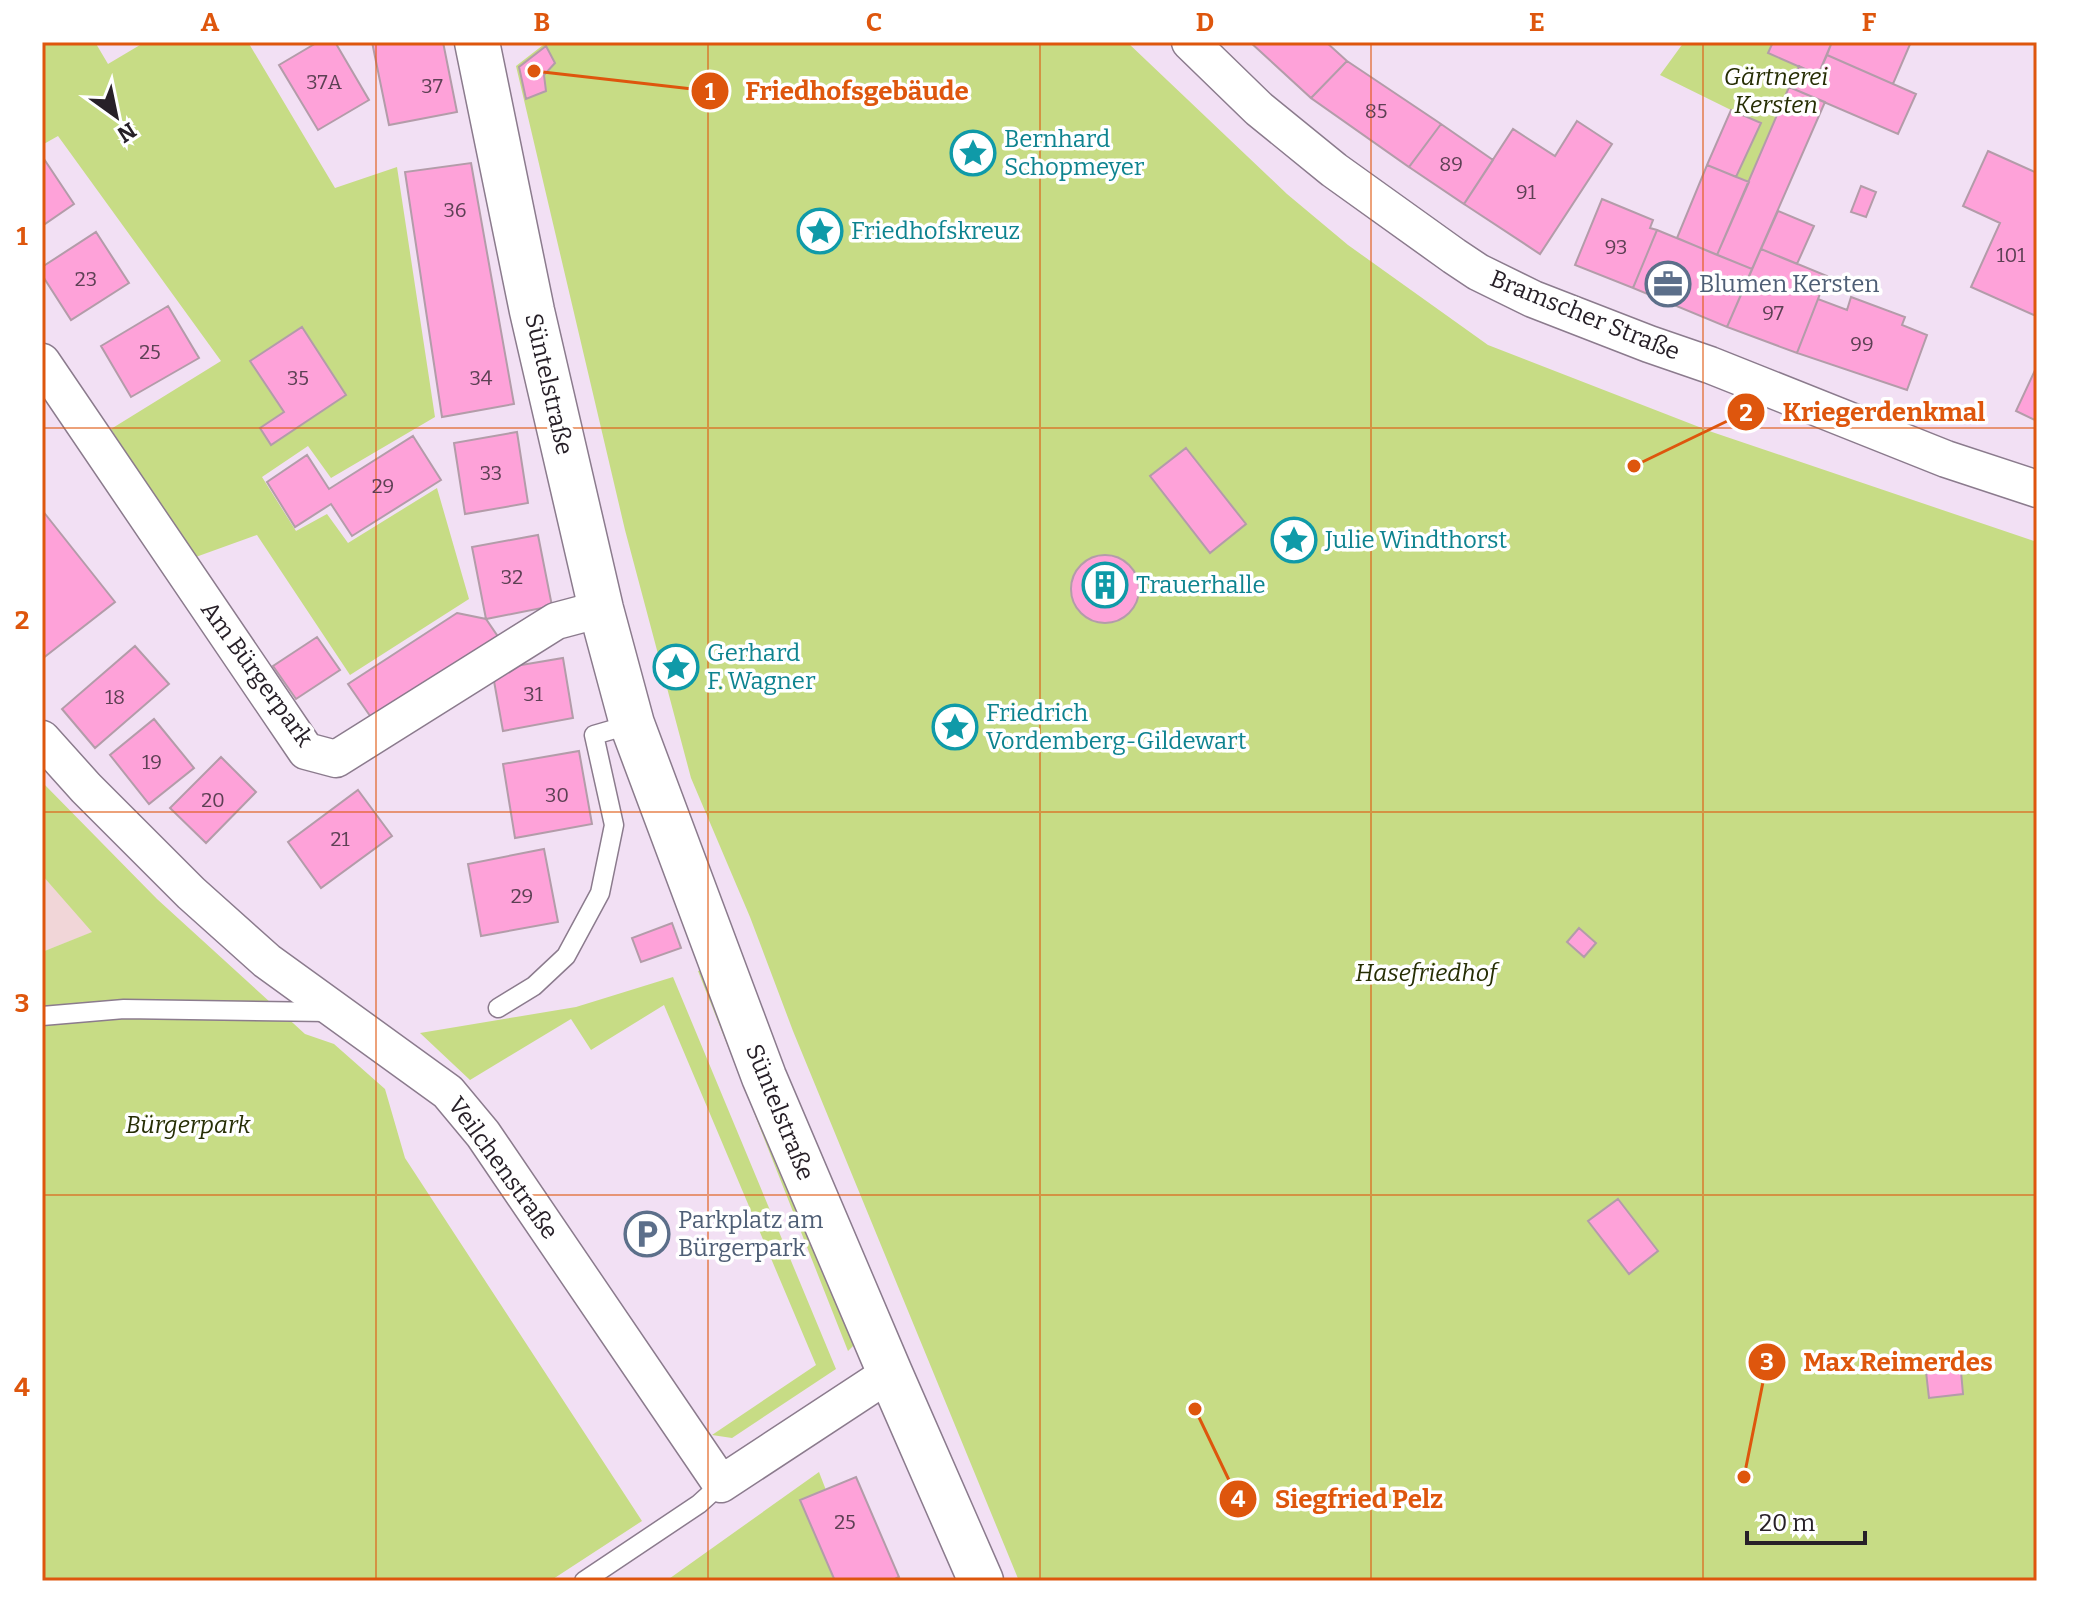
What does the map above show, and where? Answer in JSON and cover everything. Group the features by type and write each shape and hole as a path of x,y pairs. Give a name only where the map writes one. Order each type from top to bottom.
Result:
{"street":[{"name":"Bramscher Straße","path":"1190,42 1259,109 1334,170 1478,272 1533,299 1946,459 2037,489"},
{"name":"Süntelstraße","path":"483,46 532,311 601,609 632,724 764,1077 981,1581"},
{"name":"Am Bürgerpark","path":"42,362 306,751 336,759 556,621 601,609"},
{"name":"Veilchenstraße","path":"42,739 86,788 191,893 267,961 448,1092 483,1134 721,1484"},
{"path":"721,1484 890,1373"}],"lane":[{"path":"498,1008 534,986 566,956 600,893 614,825 594,735 632,724"},
{"path":"42,1016 124,1009 340,1013"},
{"path":"584,1581 699,1504 721,1484"}],"shaded area":[{"path":"42,875 93,932 42,952"}],"green space":[{"path":"42,42 95,42 108,64 145,42 248,42 335,188 397,167 435,417 331,478 308,446 262,477 296,531 327,514 348,543 437,488 469,599 350,675 257,535 193,558 111,429 221,361 58,136 42,145"},
{"name":"Hasefriedhof","path":"547,42 1127,42 1287,194 1348,245 1488,345 1712,432 2037,542 2037,1581 1019,1581 691,778 625,530 516,66"},
{"name":"Gärtnerei Kersten","path":"1684,42 1911,42 1893,84 1916,94 1898,134 1825,102 1749,182 1707,165 1731,110 1660,75"},
{"name":"Bürgerpark","path":"42,782 157,899 305,1034 334,1044 385,1089 405,1158 642,1521 550,1581 42,1581 42,952 92,932 42,875"},
{"path":"709,966 859,1340 848,1351 698,971"},
{"path":"673,977 836,1369 732,1438 712,1435 816,1365 664,1005 591,1050 571,1019 470,1080 420,1033 576,1007"},
{"path":"819,1472 861,1581 666,1581"}],"building":[{"path":"318,42 335,42 369,100 318,130 279,65"},
{"path":"372,42 443,42 457,112 389,125"},
{"path":"1250,42 1326,42 1347,61 1311,98"},
{"path":"1773,42 1832,42 1818,75 1768,53"},
{"path":"1832,42 1911,42 1893,84 1827,55"},
{"path":"546,46 555,63 544,75 546,91 526,99 519,67"},
{"path":"1827,55 1916,94 1898,134 1789,87 1799,66 1818,75"},
{"path":"1347,61 1441,124 1409,167 1311,98"},
{"path":"1789,87 1825,102 1752,269 1717,255"},
{"path":"1731,110 1761,123 1736,177 1707,165"},
{"path":"1577,121 1612,144 1540,254 1464,204 1513,129 1555,156"},
{"path":"1441,124 1493,160 1464,204 1409,167"},
{"path":"1988,151 2037,173 2036,316 1971,287 2000,223 1963,206"},
{"path":"42,156 74,204 42,226"},
{"path":"471,163 514,404 442,417 405,172"},
{"path":"1707,165 1749,182 1717,255 1677,238"},
{"path":"1861,186 1876,192 1866,217 1851,212"},
{"path":"1602,199 1653,220 1650,228 1657,230 1633,288 1575,265"},
{"path":"1778,211 1814,226 1797,264 1761,249"},
{"path":"1657,230 1752,269 1727,327 1633,288"},
{"path":"96,232 129,283 71,320 42,275 42,267"},
{"path":"1761,249 1827,276 1797,353 1727,327"},
{"path":"1851,297 1905,317 1902,325 1927,335 1907,390 1797,353 1818,299 1847,310"},
{"path":"168,306 199,358 131,397 101,346"},
{"path":"302,327 346,395 271,445 260,428 284,412 250,361"},
{"path":"2037,366 2037,421 2016,411"},
{"path":"517,432 528,503 465,514 454,443"},
{"path":"413,436 441,480 352,536 331,504 295,527 267,482 307,455 329,489"},
{"path":"1186,448 1246,524 1210,553 1150,476"},
{"path":"42,510 115,602 42,659"},
{"path":"538,535 552,606 486,619 472,547"},
{"name":"Trauerhalle","path":"1105,555 1129,565 1139,589 1129,613 1105,623 1081,613 1071,589 1081,565"},
{"path":"457,613 486,619 503,644 377,726 348,684"},
{"path":"317,637 340,670 296,699 273,666"},
{"path":"135,646 169,684 95,748 62,709"},
{"path":"563,658 573,718 503,731 492,670"},
{"path":"154,719 194,768 149,804 110,755"},
{"path":"579,751 592,824 515,838 503,764"},
{"path":"221,757 256,792 206,843 170,808"},
{"path":"358,790 392,836 321,888 288,842"},
{"path":"544,849 558,922 481,936 468,864"},
{"path":"672,923 681,948 641,962 632,938"},
{"path":"1579,928 1596,943 1584,957 1567,942"},
{"path":"1618,1199 1658,1251 1629,1274 1588,1221"},
{"path":"1960,1360 1963,1394 1929,1398 1925,1363"},
{"path":"856,1477 899,1577 891,1581 835,1581 800,1500"}],"place":[{"name":"Friedhofsgebäude","path":"534,71"},
{"name":"Bernhard Schopmeyer","path":"973,153"},
{"name":"Friedhofskreuz","path":"820,231"},
{"name":"Blumen Kersten","path":"1668,284"},
{"name":"Kriegerdenkmal","path":"1634,466"},
{"name":"Julie Windthorst","path":"1294,540"},
{"name":"Trauerhalle","path":"1105,585"},
{"name":"Gerhard F. Wagner","path":"676,667"},
{"name":"Friedrich Vordemberg-Gildewart","path":"955,727"},
{"name":"Parkplatz am Bürgerpark","path":"647,1234"},
{"name":"Siegfried Pelz","path":"1195,1409"},
{"name":"Max Reimerdes","path":"1744,1477"}]}
